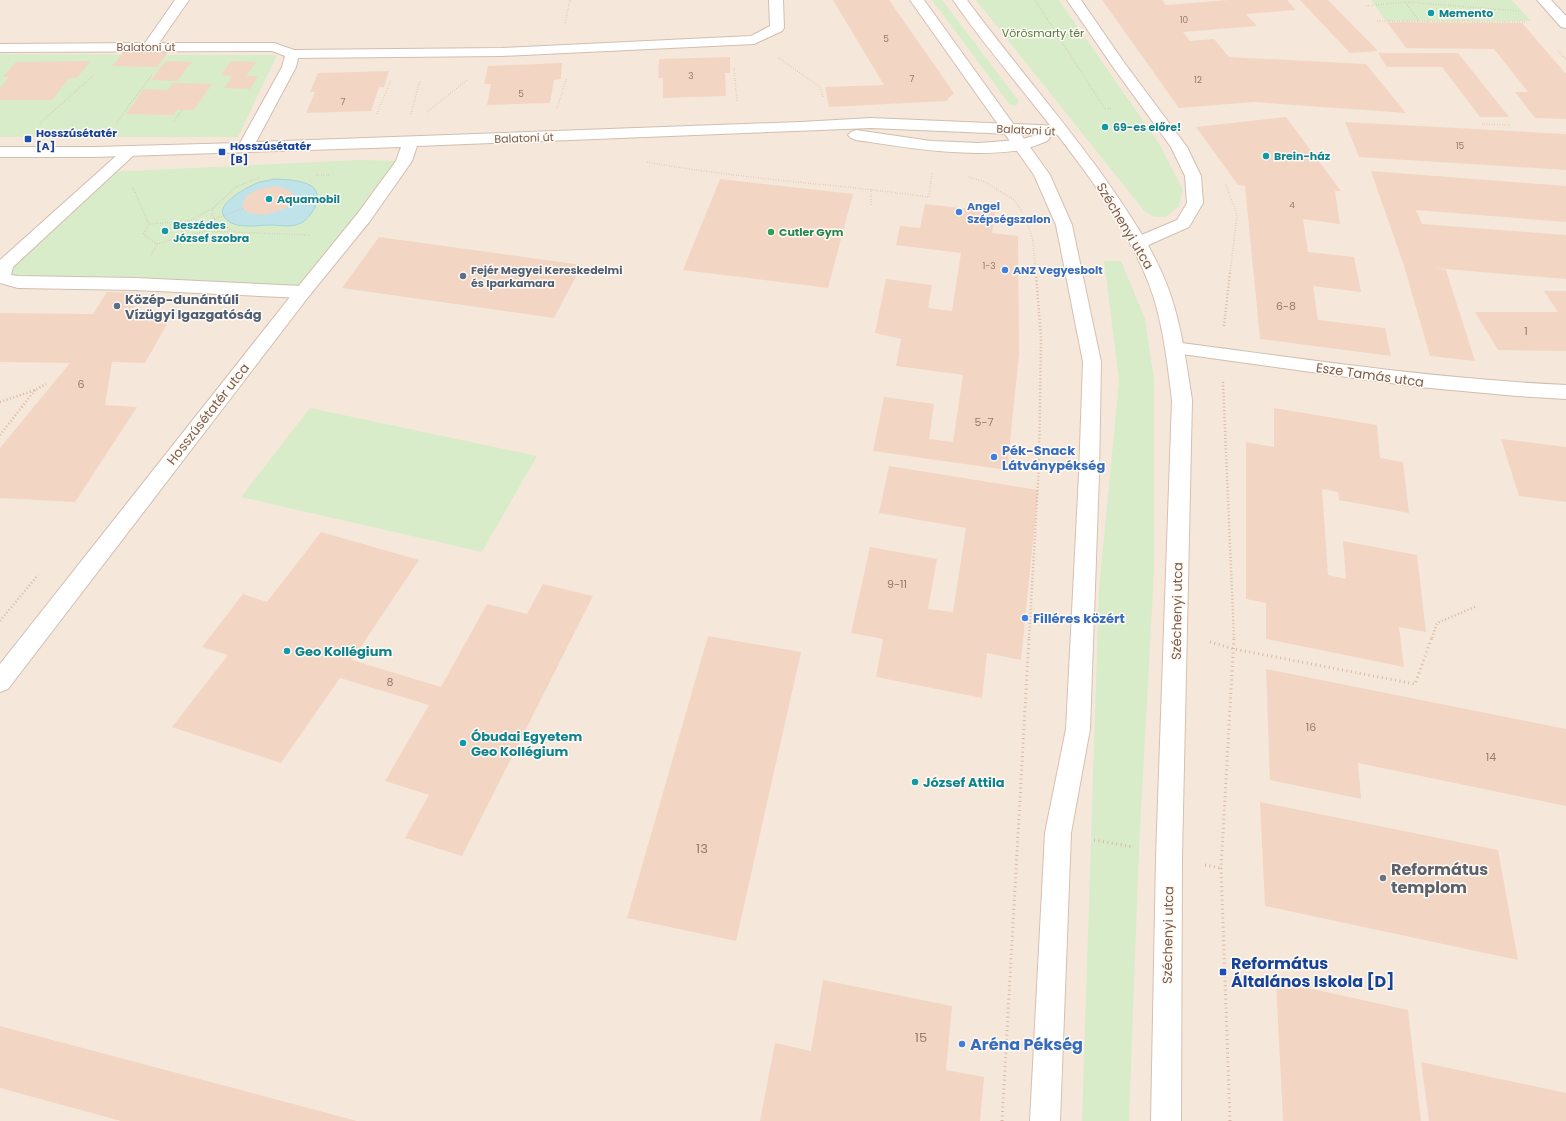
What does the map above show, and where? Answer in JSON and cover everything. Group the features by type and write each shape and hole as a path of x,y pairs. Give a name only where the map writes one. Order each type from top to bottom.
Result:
{"street":[{"path":"150,47 182,0"},
{"name":"Balatoni út","path":"0,48 274,48 292,54 402,54 502,52 754,40 776,28 776,0"},
{"path":"917,0 1042,175 1064,225 1092,362 1090,474 1078,729 1058,833 1045,1121"},
{"path":"960,0 1061,132"},
{"path":"1074,0 1118,64 1179,147 1193,176 1195,203 1183,223 1138,243"},
{"path":"1544,0 1566,24"},
{"path":"246,146 289,68 292,54"},
{"name":"Balatoni út","path":"0,152 94,152 246,146 411,142 871,123 1015,137 1061,132"},
{"name":"Balatoni út","path":"801,127 931,146 979,148 1015,137 1061,132"},
{"name":"Széchenyi utca","path":"1061,132 1108,194 1138,243 1152,271 1165,304 1182,400 1169,858 1166,1121"},
{"name":"Hosszúsétatér utca","path":"0,682 303,292 364,217 404,161 411,142"},
{"path":"130,151 5,265 1,278 18,282 136,284 303,292"},
{"name":"Esze Tamás utca","path":"1174,348 1431,383 1521,391 1566,392"}],"path":[{"path":"1406,2 1419,21"},
{"path":"1366,6 1406,2 1524,11"},
{"path":"1377,21 1526,22"},
{"path":"754,40 820,87 823,99"},
{"path":"731,41 738,106"},
{"path":"37,126 102,68 123,47"},
{"path":"94,152 172,47"},
{"path":"555,113 575,48"},
{"path":"426,113 502,52"},
{"path":"409,119 427,53"},
{"path":"377,114 402,54"},
{"path":"1482,124 1510,125"},
{"path":"644,161 687,170 871,189 929,197 933,168"},
{"path":"149,224 189,221 213,208 236,187 265,175"},
{"path":"963,176 985,182 1014,200 1024,214 1033,241 1041,339 1039,465 1002,1121"},
{"path":"131,183 149,224"},
{"path":"871,189 871,206"},
{"path":"213,208 212,217 220,224 236,232"},
{"path":"214,219 244,208"},
{"path":"180,237 189,221"},
{"path":"149,224 143,234 157,244"},
{"path":"136,284 157,244 180,237 207,231 313,235"},
{"path":"1221,354 1226,429 1234,649 1220,868 1230,1121"},
{"path":"0,402 35,390 46,384"},
{"path":"0,435 35,390"},
{"path":"1176,634 1234,649 1415,684 1437,623 1477,606"},
{"path":"1058,833 1139,848 1169,858 1220,868"}],"shaded area":[{"path":"0,0 1566,0 1566,1121 0,1121"}],"green space":[{"path":"932,0 942,0 1019,101 1016,106 1010,105"},
{"name":"Vörösmarty tér","path":"976,0 1059,0 1160,145 1183,190 1179,206 1166,217 1154,217 1145,212"},
{"path":"1371,0 1512,0 1531,21 1386,21"},
{"path":"0,54 277,55 238,137 0,137"},
{"path":"358,160 404,161 303,292 1,278 107,172"},
{"path":"1104,261 1121,261 1145,319 1154,380 1154,571 1139,849 1129,1121 1082,1121 1099,589 1119,381"},
{"path":"310,408 537,456 482,552 241,497"}],"water":[{"path":"275,179 306,183 316,191 317,198 315,207 305,220 297,225 290,226 244,226 231,223 226,219 223,214 223,209 225,204 230,199 243,190 260,182"}],"building":[{"path":"833,0 889,0 954,93 946,101 829,107 825,87 884,85"},
{"path":"1102,0 1162,0 1166,5 1229,0 1287,0 1296,10 1246,14 1257,26 1183,32 1190,41 1214,39 1229,57 1366,64 1406,113 1254,102 1179,108"},
{"path":"1300,0 1328,0 1378,51 1350,53"},
{"path":"1387,22 1522,23 1566,74 1566,119 1535,118 1515,92 1528,92 1494,49 1406,48"},
{"path":"124,52 168,52 157,67 112,66"},
{"path":"1378,53 1458,53 1509,117 1480,117 1442,67 1387,67"},
{"path":"730,57 730,73 725,73 726,96 663,98 663,78 658,78 659,59"},
{"path":"90,61 77,78 69,78 52,100 0,100 0,88 9,77 3,77 16,62"},
{"path":"166,61 192,62 177,81 151,80"},
{"path":"231,61 256,62 246,76 258,76 250,89 224,88 233,76 221,75"},
{"path":"562,63 561,79 554,80 550,103 487,105 491,84 484,84 488,66"},
{"path":"389,71 384,87 379,87 371,111 306,113 315,92 310,92 318,73"},
{"path":"173,83 212,84 194,110 177,110 173,115 126,114 144,89 168,90"},
{"path":"1286,117 1341,191 1335,191 1340,224 1303,219 1308,252 1354,257 1361,292 1313,286 1318,320 1385,328 1391,356 1260,339 1245,186 1238,185 1196,127"},
{"path":"1345,122 1566,134 1566,170 1359,157"},
{"path":"1371,171 1566,186 1566,222 1416,210 1422,224 1566,235 1566,279 1434,268 1446,270 1475,361 1430,356 1404,266"},
{"name":"Cutler Gym","path":"720,179 853,194 828,288 683,270"},
{"name":"Aquamobil","path":"276,186 289,190 292,193 294,197 292,202 287,207 264,215 249,213 242,206 246,196 259,189"},
{"path":"925,204 995,212 992,233 1018,236 1019,355 1007,470 873,451 884,397 934,404 929,439 953,442 963,375 896,366 901,339 875,333 886,279 932,285 928,308 952,311 961,253 896,245 900,226 920,228"},
{"name":"Fejér Megyei Kereskedelmi és Iparkamara","path":"379,237 582,265 554,318 342,288"},
{"path":"1544,291 1566,291 1566,351 1498,350 1475,312 1558,312"},
{"path":"107,292 143,293 130,314 172,315 145,363 112,362 105,405 137,407 75,502 0,498 0,448 70,363 0,362 0,313 93,314"},
{"path":"1274,408 1377,425 1380,458 1403,462 1409,513 1339,500 1338,492 1322,489 1328,575 1346,579 1343,541 1417,555 1426,632 1399,627 1404,667 1266,639 1266,603 1246,599 1246,442 1274,447"},
{"path":"1501,439 1566,447 1566,502 1519,496"},
{"path":"889,466 1038,490 1021,660 987,653 982,698 876,677 883,639 851,633 870,547 937,559 928,609 953,612 966,528 879,513"},
{"path":"321,532 419,560 352,660 441,687 487,604 527,614 543,584 593,596 462,856 405,838 429,795 385,781 429,705 340,678 281,763 172,727 228,655 202,647 243,594 267,602"},
{"path":"708,636 801,652 736,941 627,918"},
{"path":"1266,669 1566,729 1566,806 1358,763 1361,799 1270,780"},
{"name":"Református templom","path":"1260,802 1498,850 1518,960 1265,906"},
{"path":"823,980 952,1006 946,1070 984,1077 980,1121 760,1121 775,1043 811,1051"},
{"path":"1276,981 1408,1010 1421,1121 1283,1121"},
{"path":"0,1026 357,1121 121,1121 0,1088"},
{"path":"1421,1062 1566,1093 1566,1121 1429,1121"}],"place":[{"name":"Memento","path":"1431,13"},
{"name":"69-es előre!","path":"1105,127"},
{"name":"Hosszúsétatér [A]","path":"28,139"},
{"name":"Hosszúsétatér [B]","path":"222,152"},
{"name":"Brein-ház","path":"1266,156"},
{"name":"Aquamobil","path":"269,199"},
{"name":"Angel Szépségszalon","path":"959,212"},
{"name":"Beszédes József szobra","path":"165,231"},
{"name":"Cutler Gym","path":"771,232"},
{"name":"ANZ Vegyesbolt","path":"1005,270"},
{"name":"Fejér Megyei Kereskedelmi és Iparkamara","path":"463,276"},
{"name":"Közép-dunántúli Vízügyi Igazgatóság","path":"117,306"},
{"name":"Pék-Snack Látványpékség","path":"994,457"},
{"name":"Filléres közért","path":"1025,618"},
{"name":"Geo Kollégium","path":"287,651"},
{"name":"Óbudai Egyetem Geo Kollégium","path":"463,743"},
{"name":"József Attila","path":"915,782"},
{"name":"Református templom","path":"1383,878"},
{"name":"Református Általános Iskola [D]","path":"1223,972"},
{"name":"Aréna Pékség","path":"962,1044"}]}
